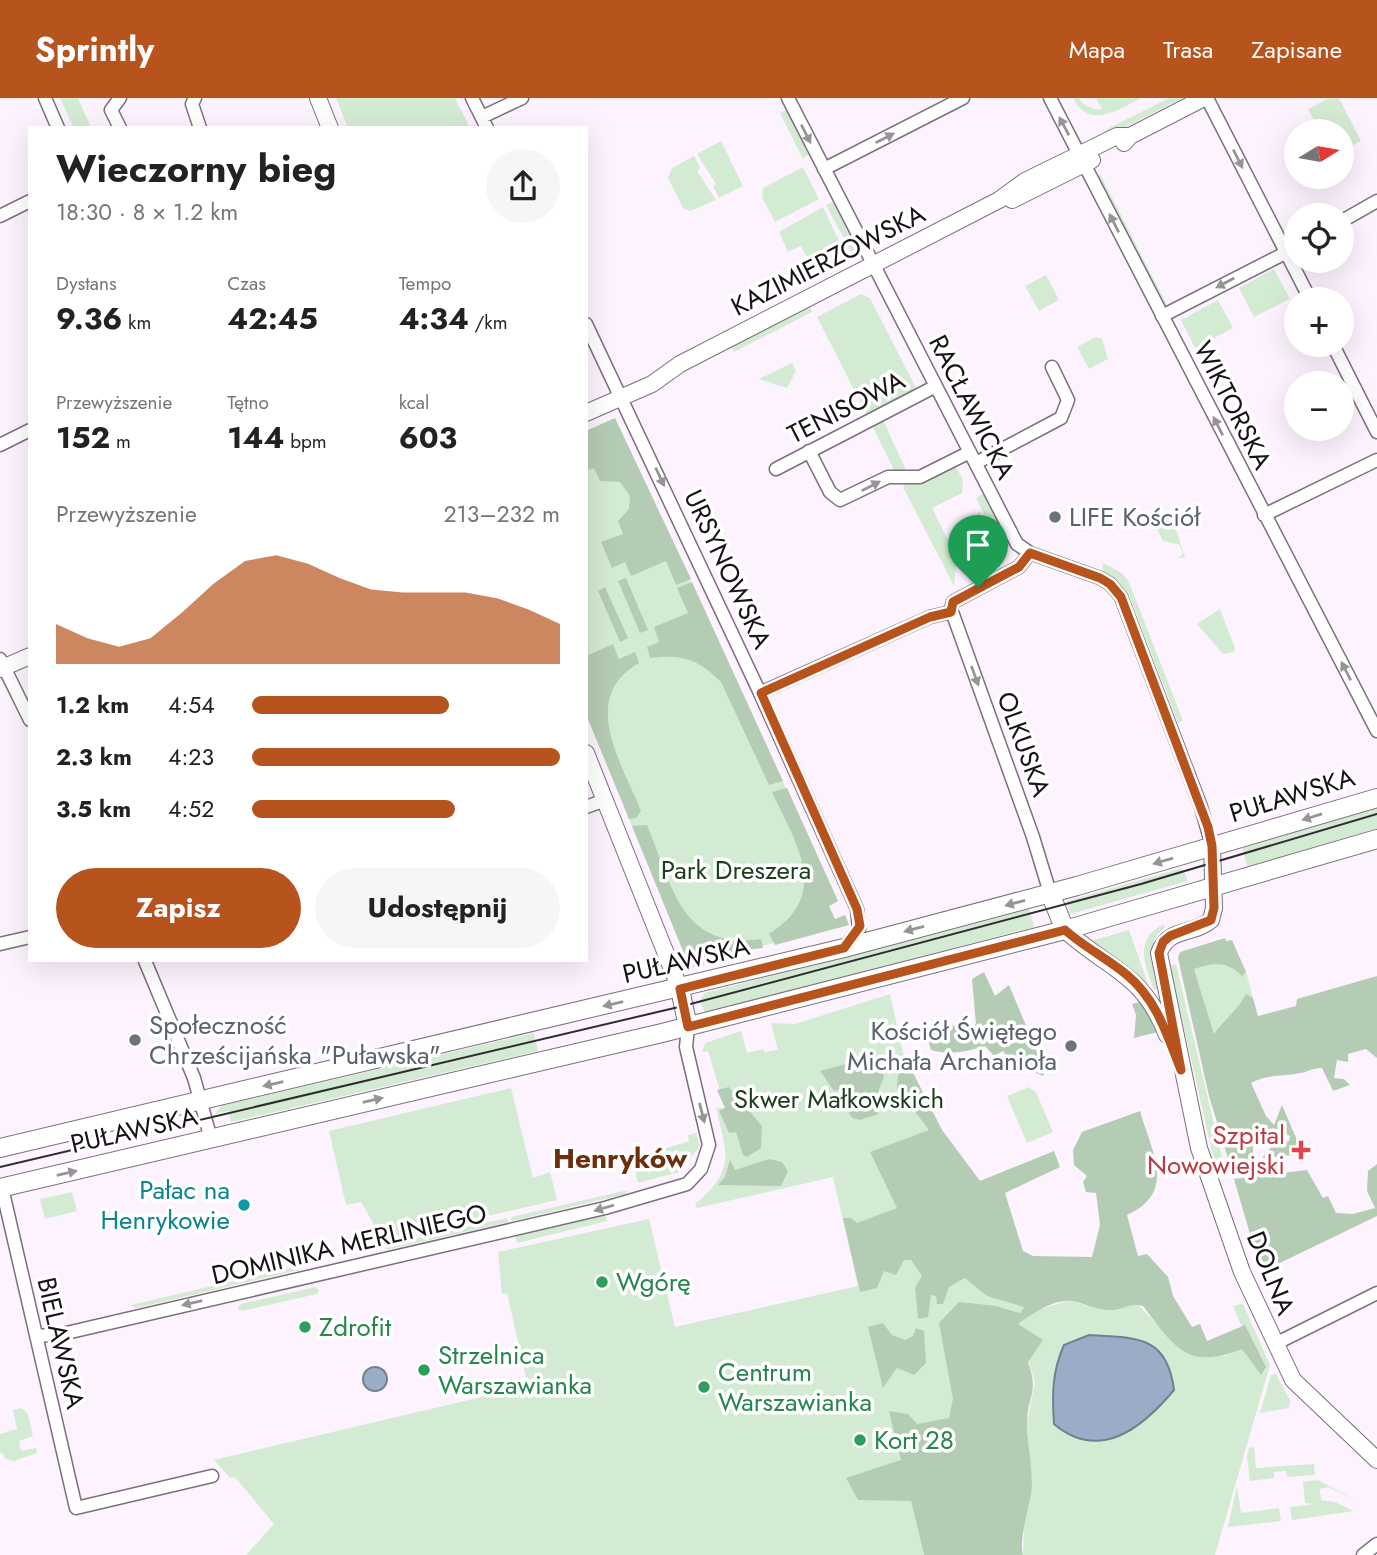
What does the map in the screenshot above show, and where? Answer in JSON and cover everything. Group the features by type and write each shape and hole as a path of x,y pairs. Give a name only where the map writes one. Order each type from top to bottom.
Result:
{"main road":[{"name":"PUŁAWSKA","path":"0,1148 844,948 1050,893 1377,797"},
{"name":"PUŁAWSKA","path":"1,1188 688,1027 1065,930 1377,839"},
{"path":"1050,893 1065,930"},
{"path":"680,989 688,1027"}],"street":[{"path":"45,98 57,126"},
{"path":"119,126 108,104 120,98"},
{"path":"194,98 192,104 199,126"},
{"path":"318,98 329,126"},
{"path":"472,98 485,123 522,98"},
{"name":"RACŁAWICKA","path":"788,98 1017,544 1030,553"},
{"path":"824,169 963,98"},
{"name":"WIKTORSKA","path":"1050,98 1377,731"},
{"path":"1206,98 1284,237"},
{"name":"KAZIMIERZOWSKA","path":"621,393 652,384 680,364 873,264 999,200 1009,201 1082,159 1121,145 1130,135 1206,98"},
{"path":"1354,214 1377,201"},
{"path":"0,216 28,202"},
{"path":"1162,316 1284,253"},
{"name":"URSYNOWSKA","path":"588,328 761,693 859,912 859,929 844,948"},
{"path":"1339,357 1377,432"},
{"path":"809,451 830,492 840,500 888,477 920,477 973,458 1061,418 1068,400 1052,367"},
{"name":"TENISOWA","path":"776,469 936,386"},
{"path":"588,401 621,393"},
{"path":"588,412 621,393"},
{"path":"0,445 28,431"},
{"path":"1264,515 1377,460"},
{"path":"761,693 930,617 951,612 953,602 1019,567 1030,553 1100,578 1110,584 1121,597 1208,827 1212,846 1214,888"},
{"name":"OLKUSKA","path":"951,612 1033,837 1050,893"},
{"path":"28,657 1,665 28,716"},
{"path":"588,758 680,989"},
{"path":"588,806 606,800"},
{"name":"DOLNA","path":"1214,888 1211,920 1170,936 1163,942 1159,953 1181,1070 1209,1180 1242,1272 1293,1380 1377,1460"},
{"name":"DOLNA","path":"1065,930 1126,975 1143,991 1158,1011 1181,1070"},
{"path":"0,944 28,937"},
{"path":"145,962 202,1101 211,1139"},
{"name":"DOMINIKA MERLINIEGO","path":"37,1336 62,1334 542,1223 687,1184 705,1162 709,1145 686,1047 688,1027"},
{"name":"BIELAWSKA","path":"1,1188 76,1508 212,1476"},
{"path":"1275,1344 1377,1293"},
{"path":"1363,1555 1377,1544"}],"green space":[{"path":"60,98 78,98 90,126 73,126"},
{"path":"336,98 455,98 469,126 347,126"},
{"path":"1073,98 1079,98 1089,107 1102,109 1096,98 1141,98 1114,112 1095,115 1080,108"},
{"path":"1169,98 1183,98 1106,137 1103,131"},
{"path":"1329,98 1339,98 1350,119 1313,119 1308,109"},
{"path":"786,110 810,153 803,159 780,113"},
{"path":"1354,127 1361,141 1354,145"},
{"path":"721,141 743,186 719,198 713,186 716,184 697,154"},
{"path":"694,156 700,168 697,171 716,200 690,211 683,208 668,178 672,168"},
{"path":"803,167 819,199 775,222 762,197 763,188"},
{"path":"1100,174 1169,309 1167,310 1097,176"},
{"path":"833,202 859,250 852,254 826,205"},
{"path":"823,207 846,256 796,282 792,273 810,264 801,246 788,252 779,232"},
{"path":"1274,269 1284,288 1284,302 1254,317 1239,288"},
{"path":"1046,275 1059,300 1039,311 1025,286"},
{"path":"861,294 870,298 916,388 867,415 817,317"},
{"path":"1218,300 1233,328 1195,348 1181,320"},
{"path":"810,307 812,312 734,352 731,347"},
{"path":"1096,337 1102,339 1108,359 1089,369 1077,347"},
{"path":"792,363 796,371 787,388 759,379"},
{"name":"Park Dreszera","path":"615,418 838,901 829,906 835,919 845,915 849,925 744,950 690,968 588,719 588,430"},
{"path":"615,418 691,579 676,585 666,561 631,576 625,562 612,568 601,542 623,534 618,521 629,509 630,496 620,482 600,481 594,468 588,470 588,430"},
{"path":"882,418 908,474 896,474 871,423"},
{"path":"955,465 963,480 962,493 932,508 957,559 954,586 903,487 906,483"},
{"path":"984,493 1011,546 1000,546 976,498"},
{"path":"979,511 1004,561 976,575 968,557 967,546 977,529 973,521"},
{"path":"1167,513 1172,517 1185,557 1178,558 1183,554 1180,545 1163,541 1154,523"},
{"path":"1103,563 1122,573 1129,582 1183,721 1178,723 1129,595 1115,580 1102,574"},
{"path":"626,578 648,630 640,633 618,581"},
{"path":"692,582 783,781 769,785 721,682 713,674 689,660 650,658 647,647 659,642 654,627 688,613 677,588"},
{"path":"605,587 628,638 620,642 598,591"},
{"path":"1220,609 1235,648 1234,652 1223,654 1197,624"},
{"path":"613,644 619,659 635,652 639,663 621,677 611,694 608,713 616,752 641,811 636,818 629,819 588,719 588,655"},
{"path":"787,788 838,901 829,906 835,919 845,915 849,925 775,945 769,934 788,919 799,902 804,885 798,849 772,792"},
{"path":"1377,807 1377,829 1248,868 1242,848"},
{"path":"647,825 673,891 696,924 713,935 734,940 761,939 763,948 744,950 690,968 632,826"},
{"path":"1182,868 1188,881 1070,914 1067,901"},
{"path":"1029,908 1034,927 705,1012 699,1001 705,993"},
{"path":"1164,924 1165,928 1158,934 1152,948 1152,964 1158,989 1154,990 1145,962 1145,945 1154,930"},
{"path":"1129,930 1150,989 1091,941"},
{"path":"1225,938 1226,941 1232,940 1246,972 1242,976 1231,967 1220,964 1194,969 1214,1034 1246,994 1253,998 1258,1016 1296,1006 1297,999 1377,976 1377,1058 1366,1049 1348,1054 1348,1062 1337,1060 1334,1078 1344,1079 1350,1085 1333,1091 1322,1068 1271,1076 1251,1083 1266,1116 1274,1125 1282,1105 1303,1154 1262,1158 1274,1144 1289,1141 1290,1136 1276,1130 1266,1130 1253,1138 1253,1153 1249,1160 1239,1158 1230,1165 1209,1096 1178,958 1180,952"},
{"path":"1219,963 1233,966 1242,975 1246,972 1253,998 1246,995 1214,1035 1194,969"},
{"path":"1176,964 1226,1174 1218,1170 1212,1152 1170,966"},
{"path":"984,972 995,996 1009,985 1045,1071 1043,1076 1029,1070 1019,1071 1018,1061 1010,1062 1003,1051 994,1056 985,1046 958,1052 931,1050 928,1040 931,1024 939,1021 964,1029 976,1024 972,979"},
{"name":"Centrum Warszawianka","path":"890,994 903,1053 942,1130 980,1181 998,1175 1023,1251 987,1296 1024,1306 1020,1313 996,1306 955,1432 907,1485 924,1555 246,1555 274,1524 235,1477 230,1478 214,1460 528,1386 507,1293 502,1294 498,1252 649,1219 675,1327 858,1286 833,1177 697,1208 695,1204 717,1181 725,1161 716,1108 725,1108 708,1051 702,1052 705,1043 741,1031 747,1053 763,1049 764,1052 778,1050 771,1023 795,1024"},
{"path":"1139,1002 1147,1007 1158,1032 1134,1038 1136,1015 1132,1004"},
{"path":"534,1033 538,1051 231,1122 228,1111 215,1114 221,1106"},
{"path":"880,1055 884,1077 879,1089 878,1114 860,1120 852,1118 843,1103 852,1090 848,1088 834,1091 820,1071"},
{"path":"905,1067 910,1067 942,1130 980,1181 1054,1151 1060,1167 1005,1193 1023,1251 1033,1256 1092,1257 1100,1225 1096,1193 1086,1192 1083,1182 1087,1176 1074,1165 1073,1150 1082,1132 1140,1111 1157,1169 1152,1195 1143,1206 1127,1215 1138,1256 1147,1254 1168,1277 1173,1296 1192,1327 1200,1324 1207,1341 1245,1325 1266,1367 1261,1375 1242,1349 1207,1357 1184,1351 1164,1333 1143,1306 1139,1305 1106,1310 1073,1301 1059,1302 1018,1324 1043,1340 1028,1362 1033,1382 1027,1416 1032,1486 1022,1540 1023,1555 924,1555 911,1501 858,1500 846,1478 901,1460 889,1411 908,1414 917,1424 949,1418 953,1399 939,1323 959,1302 996,1306 1020,1313 1024,1307 987,1296 965,1278 949,1287 943,1304 937,1304 936,1296 931,1295 928,1317 918,1319 915,1288 922,1276 911,1260 904,1260 896,1275 884,1271 877,1288 860,1292 843,1218 851,1218 857,1223 897,1208 870,1152 929,1130 897,1088 898,1074"},
{"path":"729,1087 762,1126 761,1148 747,1157 743,1155 736,1132 729,1133 719,1111 725,1108 717,1090"},
{"path":"1029,1087 1036,1092 1053,1132 1027,1143 1007,1096"},
{"path":"511,1088 533,1178 550,1172 557,1200 383,1240 361,1202 346,1205 329,1131"},
{"path":"696,1133 700,1146 679,1172 638,1183 632,1159 689,1141 688,1135"},
{"path":"769,1159 782,1162 788,1171 781,1186 718,1185 725,1177 730,1160 735,1170"},
{"path":"1377,1164 1377,1216 1261,1272 1234,1179 1307,1170 1323,1198 1328,1196 1336,1213 1353,1214 1375,1208 1367,1191 1368,1171"},
{"path":"628,1190 625,1194 512,1221 511,1217"},
{"path":"72,1192 77,1211 45,1219 40,1199"},
{"path":"605,1213 607,1221 517,1243 515,1233"},
{"path":"507,1218 508,1222 386,1250 385,1245"},
{"path":"298,1266 299,1270 136,1308 131,1305"},
{"path":"315,1287 319,1290 317,1294 242,1311 237,1308 241,1304"},
{"path":"1071,1300 1104,1308 1137,1304 1154,1321 1224,1356 1242,1348 1242,1327 1233,1306 1243,1304 1270,1365 1215,1555 1023,1555 1025,1510 1032,1486 1027,1422 1035,1382 1017,1324 1037,1310"},
{"path":"883,1323 892,1335 905,1340 913,1336 916,1328 924,1331 926,1363 914,1375 897,1368 883,1388 868,1327"},
{"path":"1276,1374 1290,1400 1289,1408 1260,1413 1271,1375"},
{"path":"21,1408 28,1414 33,1436 19,1441 21,1451 36,1448 37,1453 14,1461 5,1459 3,1453 0,1453 0,1434 17,1429 13,1410"},
{"path":"1254,1447 1256,1468 1314,1464 1315,1475 1287,1477 1286,1471 1274,1472 1274,1478 1250,1481 1247,1456 1249,1448"},
{"path":"1318,1480 1357,1501 1328,1487 1320,1489 1321,1500 1335,1502 1354,1511 1292,1520 1290,1507 1315,1504 1305,1503 1303,1482"},
{"path":"1237,1486 1241,1513 1279,1508 1281,1521 1228,1527"}],"water":[{"path":"1089,1335 1134,1339 1156,1349 1164,1358 1174,1390 1135,1427 1120,1436 1104,1440 1088,1440 1071,1435 1054,1424 1054,1384 1060,1355 1064,1345"},
{"path":"375,1367 384,1370 387,1379 384,1388 375,1391 366,1388 363,1379 366,1370"}],"tram line":[{"path":"0,1167 683,1006 1141,884 1377,814"}],"place":[{"name":"LIFE Kościół","path":"1055,517"},
{"name":"Społeczność Chrześcijańska \"Puławska\"","path":"135,1040"},
{"name":"Kościół Świętego Michała Archanioła","path":"1071,1046"},
{"name":"Szpital Nowowiejski","path":"1301,1150"},
{"name":"Pałac na Henrykowie","path":"244,1205"},
{"name":"Wgórę","path":"602,1282"},
{"name":"Zdrofit","path":"305,1327"},
{"name":"Strzelnica Warszawianka","path":"424,1370"},
{"name":"Centrum Warszawianka","path":"704,1387"},
{"name":"Kort 28","path":"860,1440"}],"district":[{"name":"Henryków","path":"620,1158"}],"route":[{"path":"1030,553 1100,578 1117,590 1124,604 1208,827 1212,846 1214,915 1207,924 1170,936 1163,942 1159,953 1181,1070 1158,1011 1143,991 1112,963 1065,930 688,1027 680,989 844,948 854,938 860,926 860,916 761,693 930,617 951,612 953,602 978,587 1019,567 1025,563 1030,553"}],"park label":[{"name":"Skwer Małkowskich","path":"839,1099"}]}
